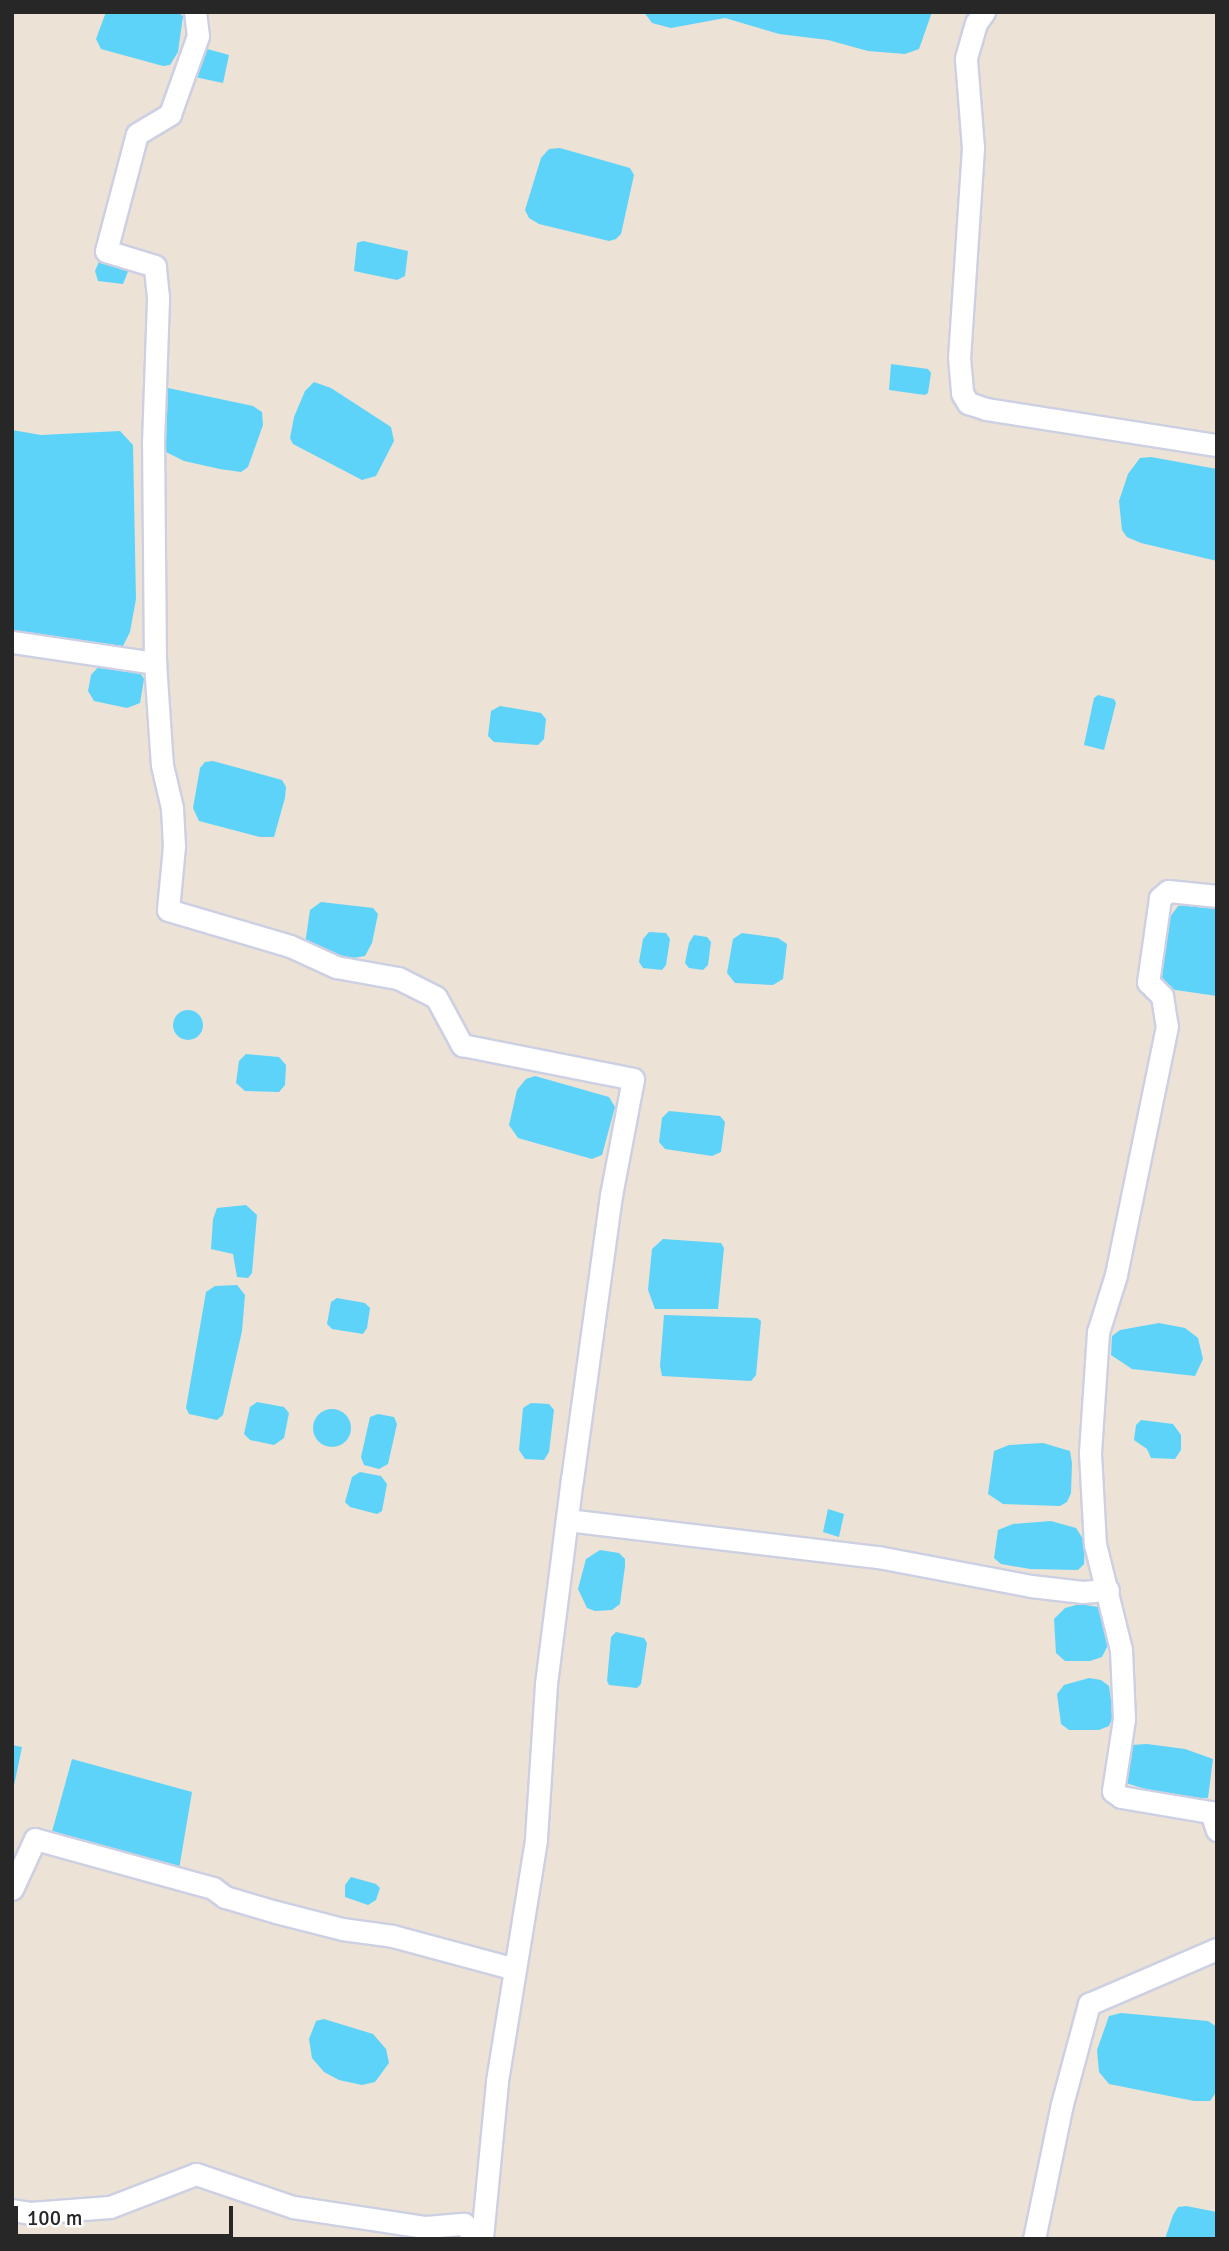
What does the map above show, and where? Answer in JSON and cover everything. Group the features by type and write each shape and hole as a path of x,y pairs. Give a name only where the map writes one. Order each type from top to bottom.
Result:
{"street":[{"path":"195,12 198,36 170,114 137,134 106,251 155,266 158,297 153,443 155,663 162,765 172,808 174,846 168,910 290,946 337,967 398,978 436,997 462,1045 633,1079 611,1195 545,1684 536,1840 497,2082 482,2239"},
{"path":"984,12 976,23 966,59 972,148 959,357 962,393 968,403 986,409 1217,445"},
{"path":"12,642 155,663"},
{"path":"1217,896 1168,891 1160,898 1148,982 1162,996 1167,1026 1116,1275 1098,1332 1093,1385 1092,1507 1095,1544 1121,1650 1125,1719 1114,1791 1121,1797 1211,1812 1217,1830"},
{"path":"567,1520 878,1557 1031,1586 1083,1592 1108,1590"},
{"path":"12,1889 34,1839 213,1888 225,1896 276,1912 342,1929 393,1936 515,1969"},
{"path":"1034,2239 1062,2104 1089,2004 1217,1949"},
{"path":"12,2210 30,2213 110,2207 196,2174 293,2207 426,2227 464,2224 477,2239"}],"water":[{"path":"106,12 177,12 183,16 178,52 170,65 163,66 101,49 96,39"},
{"path":"644,12 932,12 919,49 905,54 868,51 828,40 779,34 725,18 671,28 652,23"},
{"path":"200,47 229,55 223,83 195,77 190,73"},
{"path":"560,148 630,168 634,175 621,234 616,239 609,241 539,224 529,218 525,210 541,158 549,149"},
{"path":"363,241 408,251 405,276 397,280 354,271 357,243"},
{"path":"101,257 129,269 123,284 98,281 95,271"},
{"path":"891,364 928,369 931,373 928,393 925,395 889,390"},
{"path":"314,382 331,388 391,427 394,441 376,476 362,480 293,444 290,438 294,417 305,391"},
{"path":"168,388 253,406 262,412 263,425 248,467 241,472 220,469 184,461 166,452 161,444 163,392"},
{"path":"12,430 41,435 120,431 133,445 136,599 130,632 122,648 12,631"},
{"path":"1151,457 1217,469 1217,561 1141,543 1127,537 1122,530 1119,501 1128,474 1140,458"},
{"path":"100,665 139,671 144,679 140,703 127,708 94,701 88,691 91,675"},
{"path":"1098,695 1114,699 1116,703 1104,750 1084,745 1094,698"},
{"path":"500,706 541,713 546,719 544,739 538,745 494,742 488,736 491,711"},
{"path":"213,761 282,780 286,787 285,798 274,837 260,837 199,821 193,808 200,768 205,762"},
{"path":"321,902 373,908 378,914 372,943 365,956 353,958 313,950 305,944 310,910"},
{"path":"1178,906 1217,908 1217,996 1169,989 1161,982 1167,921"},
{"path":"649,932 666,933 670,939 666,965 662,970 643,968 639,962 643,939"},
{"path":"742,933 778,938 787,944 783,979 773,985 735,983 727,973 733,939"},
{"path":"694,935 707,937 711,942 708,965 703,970 689,968 685,963 689,943"},
{"path":"188,1010 199,1014 203,1025 199,1036 188,1040 177,1036 173,1025 177,1014"},
{"path":"246,1054 279,1057 286,1065 285,1085 279,1092 245,1091 236,1083 239,1061"},
{"path":"535,1076 609,1097 615,1107 602,1155 592,1159 518,1138 509,1125 517,1090 526,1079"},
{"path":"669,1111 720,1116 725,1122 721,1152 712,1156 665,1149 659,1142 662,1118"},
{"path":"246,1205 257,1215 252,1273 248,1278 237,1277 233,1254 211,1249 213,1219 217,1208"},
{"path":"663,1239 721,1243 724,1248 718,1309 655,1309 648,1290 652,1249"},
{"path":"237,1285 245,1295 242,1331 223,1415 217,1420 189,1414 186,1408 206,1292 215,1286"},
{"path":"337,1298 365,1303 370,1308 367,1328 363,1334 332,1329 327,1324 331,1302"},
{"path":"664,1315 757,1318 761,1321 756,1375 751,1381 662,1376 660,1366"},
{"path":"1159,1323 1185,1328 1198,1338 1203,1359 1195,1376 1132,1369 1111,1355 1112,1336 1120,1330"},
{"path":"257,1402 284,1407 289,1413 284,1438 274,1445 250,1440 244,1434 250,1407"},
{"path":"531,1403 549,1404 554,1410 549,1452 544,1460 525,1459 519,1450 523,1408"},
{"path":"332,1409 345,1415 351,1428 345,1441 332,1447 319,1441 313,1428 319,1415"},
{"path":"378,1414 394,1417 397,1424 388,1464 379,1469 364,1465 361,1457 370,1417"},
{"path":"1141,1420 1173,1424 1181,1435 1181,1450 1175,1459 1151,1458 1147,1449 1134,1440 1136,1425"},
{"path":"1043,1443 1070,1451 1071,1493 1067,1502 1060,1506 1003,1504 988,1494 994,1451 1009,1445"},
{"path":"360,1472 381,1476 387,1484 382,1511 377,1514 350,1507 345,1502 352,1477"},
{"path":"828,1509 844,1514 839,1537 823,1532"},
{"path":"1051,1521 1076,1528 1085,1542 1084,1564 1078,1570 1030,1569 1001,1564 994,1558 998,1530 1013,1524"},
{"path":"600,1550 619,1553 625,1559 625,1566 620,1604 612,1610 595,1611 587,1608 578,1589 586,1559"},
{"path":"1080,1604 1098,1607 1105,1617 1107,1647 1102,1657 1090,1661 1065,1661 1056,1653 1054,1619 1065,1608"},
{"path":"616,1632 644,1638 647,1643 641,1684 637,1688 609,1685 607,1681 611,1637"},
{"path":"1089,1678 1101,1680 1109,1686 1113,1716 1109,1726 1099,1730 1069,1730 1061,1724 1057,1694 1064,1685"},
{"path":"1147,1744 1185,1749 1213,1759 1208,1798 1173,1797 1122,1782 1124,1753 1132,1745"},
{"path":"12,1745 22,1747 12,1795"},
{"path":"72,1759 192,1792 178,1875 50,1839"},
{"path":"351,1877 376,1884 380,1888 376,1900 368,1905 345,1897 345,1885"},
{"path":"1121,2013 1208,2021 1217,2027 1217,2091 1210,2101 1194,2101 1109,2084 1099,2072 1097,2050 1109,2016"},
{"path":"324,2019 373,2034 386,2049 389,2063 375,2082 362,2085 339,2080 324,2072 312,2058 309,2039 316,2021"},
{"path":"1178,2207 1217,2212 1217,2239 1165,2239"}]}
